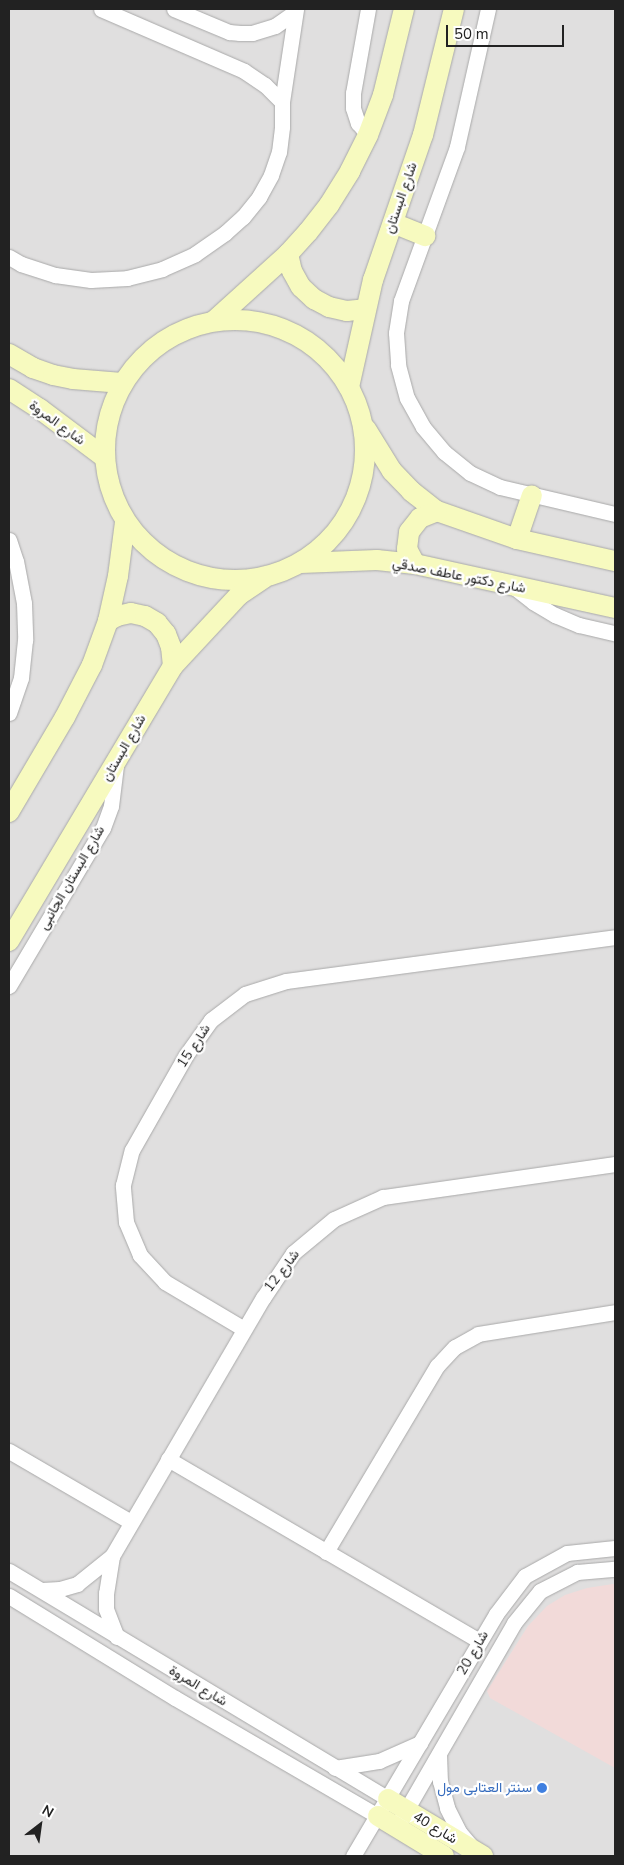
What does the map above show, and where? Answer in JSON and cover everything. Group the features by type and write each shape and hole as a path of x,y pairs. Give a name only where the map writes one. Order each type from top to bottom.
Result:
{"street":[{"path":"101,9 244,71 265,85 282,102"},
{"path":"174,9 229,32 240,33 252,33 276,26 295,10"},
{"path":"368,9 353,93 353,108 358,123 368,135"},
{"path":"214,321 288,254 329,205 350,171 368,135 383,94 404,9"},
{"name":"شارع البستان","path":"349,387 372,280 423,136 454,9"},
{"path":"488,9 457,147 401,301 396,333 398,365 407,398 423,427 444,452 470,473 500,487 615,514"},
{"path":"9,257 21,264 56,275 91,280 127,278 162,269 195,254 243,217 259,197 271,175 279,152 282,102 295,10"},
{"path":"393,223 424,236"},
{"path":"288,254 292,271 301,287 314,299 330,307 347,311 365,309"},
{"path":"363,423 366,455 360,488 350,510 327,543 301,563 266,577 226,580 187,572 152,551 126,522 110,490 104,457 108,418 122,383 139,360 161,342 186,329 214,321 254,321 292,333 325,356 349,387 363,423 392,471 411,491 436,511 517,539 615,561"},
{"path":"9,354 33,368 53,375 73,379 122,383"},
{"name":"شارع المروة","path":"9,389 40,409 104,457"},
{"path":"517,539 532,494"},
{"path":"415,564 408,549 409,532 420,518 436,511"},
{"path":"9,812 65,718 92,665 108,621 118,576 126,522"},
{"path":"9,540 16,561 24,603 25,640 21,678 9,713"},
{"name":"شارع دكتور عاطف صدقي","path":"301,563 377,560 415,564 615,608"},
{"name":"شارع البستان","path":"9,941 173,666 239,595 266,577"},
{"path":"513,586 533,602 555,615 580,625 615,633"},
{"path":"108,621 117,616 131,613 145,616 157,623 169,640 173,666"},
{"name":"شارع البستان الجانبى","path":"9,986 103,828 111,806 116,762"},
{"name":"شارع 15","path":"244,1329 165,1282 140,1255 126,1222 123,1185 132,1150 186,1055 211,1020 245,994 286,981 615,937"},
{"name":"شارع 12","path":"117,1637 110,1623 106,1608 106,1594 112,1556 244,1329 293,1253 334,1219 384,1196 615,1164"},
{"path":"326,1552 437,1366 455,1347 478,1334 615,1312"},
{"path":"9,1451 131,1522"},
{"path":"168,1460 480,1641"},
{"name":"شارع 20","path":"353,1856 496,1614 525,1576 566,1553 615,1548"},
{"name":"شارع 12","path":"42,1590 60,1589 77,1584 112,1556"},
{"name":"شارع 20","path":"401,1819 514,1623 540,1591 577,1572 615,1569"},
{"name":"شارع المروة","path":"9,1571 335,1768 383,1808"},
{"name":"شارع المروة","path":"9,1596 175,1698 383,1808"},
{"path":"335,1768 379,1761 420,1743"},
{"path":"439,1754 440,1781 447,1808 459,1832 480,1854"},
{"name":"شارع 40","path":"383,1808 401,1819 480,1854"},
{"name":"شارع 40","path":"401,1819 444,1856"}],"shaded area":[{"path":"9,9 615,9 615,1856 9,1856"},
{"path":"615,1585 615,1768 490,1698 487,1691 528,1626 547,1606 565,1595 587,1588"}],"place":[{"name":"سنتر العتابى مول","path":"542,1788"}]}
